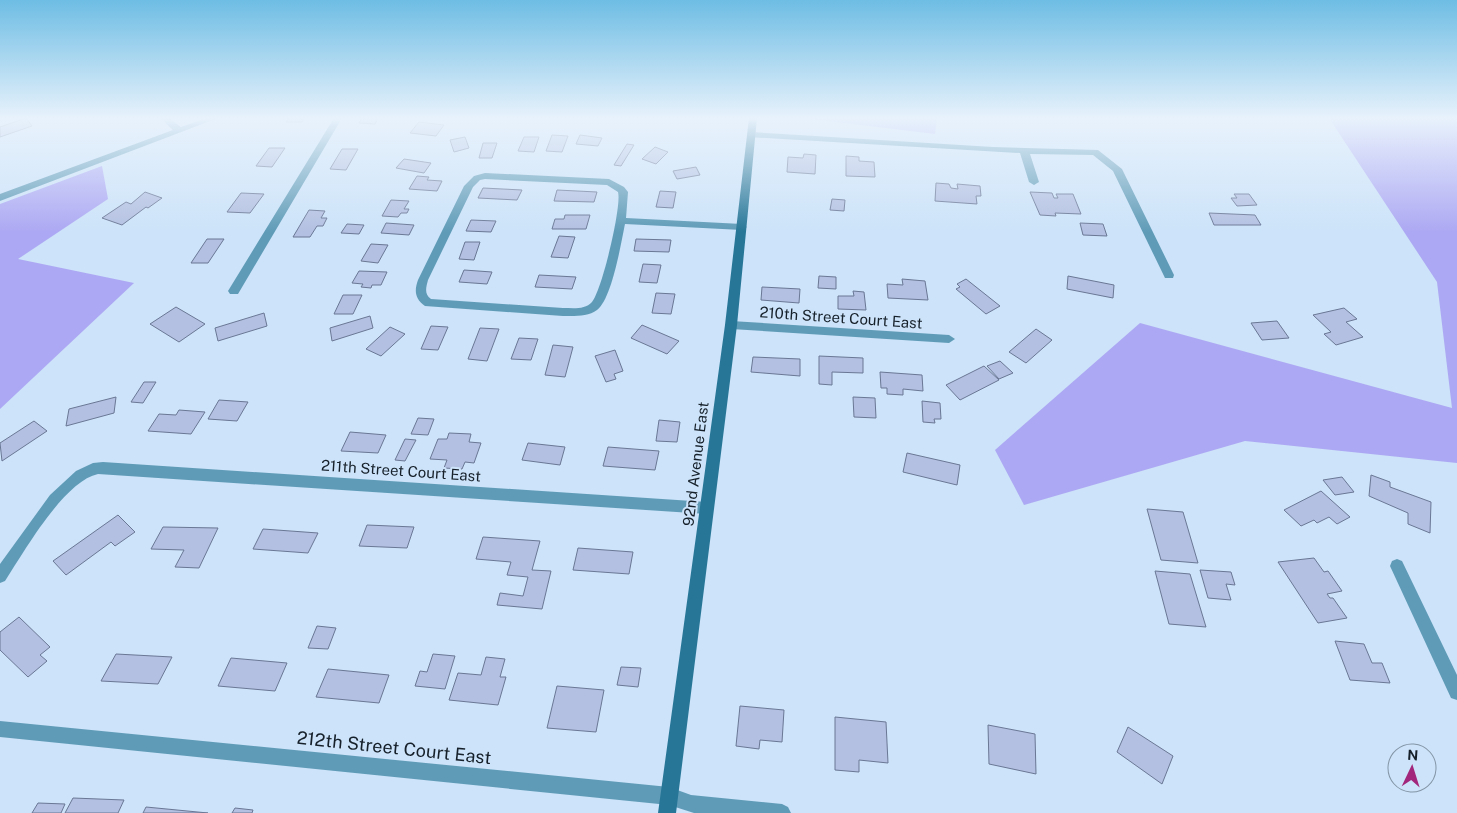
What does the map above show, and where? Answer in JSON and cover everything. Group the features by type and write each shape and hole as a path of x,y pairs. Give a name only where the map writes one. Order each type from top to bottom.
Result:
{"street":[{"path":"0,198 111,156"},
{"path":"234,290 315,156"},
{"name":"92nd Avenue East","path":"668,813 731,325 749,156"},
{"path":"1026,156 1034,182"},
{"path":"1100,156 1117,169 1125,182 1169,275"},
{"path":"505,177 609,182 617,185 624,193 621,220 599,302 589,310 563,312 429,303 423,299 420,291 423,280 469,186 477,178 505,177"},
{"path":"621,220 742,227"},
{"name":"210th Street Court East","path":"731,325 949,339"},
{"name":"211th Street Court East","path":"0,576 62,489 82,474 93,469 135,470 707,508"},
{"path":"1397,566 1457,692"},
{"name":"212th Street Court East","path":"0,729 669,796 691,804 782,813"}],"shaded area":[{"path":"1354,156 1457,156 1457,463 1245,441 1024,505 995,450 1140,323 1452,408 1437,282"},
{"path":"102,166 108,199 18,259 134,283 0,409 0,204"}],"building":[{"path":"263,156 280,156 272,167 256,166"},
{"path":"338,156 354,156 346,170 330,169"},
{"path":"480,156 493,156 492,158 479,158"},
{"path":"620,156 627,156 621,166 614,165"},
{"path":"645,156 664,156 656,164 642,159"},
{"path":"804,156 816,156 815,174 787,172 788,157 803,158"},
{"path":"846,156 859,157 859,161 874,162 875,177 846,176"},
{"path":"404,159 431,163 424,173 396,168"},
{"path":"696,167 700,175 677,179 673,171"},
{"path":"417,176 429,177 427,180 442,181 437,191 409,189"},
{"path":"936,183 949,184 951,188 958,189 957,184 980,186 981,196 976,196 977,204 935,201"},
{"path":"483,188 522,190 517,200 478,198"},
{"path":"557,190 597,192 594,202 554,201"},
{"path":"660,191 676,192 673,208 656,207"},
{"path":"145,192 162,198 122,225 102,218 126,202 131,204"},
{"path":"1030,192 1052,193 1054,198 1058,198 1056,194 1073,194 1081,214 1055,213 1056,216 1040,215"},
{"path":"241,193 264,194 250,213 227,212"},
{"path":"1234,194 1249,194 1257,205 1237,206 1231,198 1237,198"},
{"path":"832,199 845,200 844,211 830,210"},
{"path":"391,200 409,201 404,209 409,209 407,213 401,213 398,217 382,216"},
{"path":"309,210 325,211 321,218 327,218 323,226 317,226 310,237 293,237"},
{"path":"1209,213 1255,215 1261,225 1214,225"},
{"path":"565,215 590,215 586,229 552,229 555,219 564,219"},
{"path":"471,220 496,221 491,232 466,231"},
{"path":"386,223 414,225 409,235 381,233"},
{"path":"1080,223 1103,224 1107,236 1083,235"},
{"path":"347,224 364,225 359,234 341,233"},
{"path":"559,236 575,237 568,258 551,257"},
{"path":"207,239 224,239 208,263 191,263"},
{"path":"636,239 671,240 669,252 634,251"},
{"path":"465,242 480,242 474,260 459,259"},
{"path":"371,244 388,245 378,263 361,261"},
{"path":"643,264 661,265 657,283 639,282"},
{"path":"464,270 492,272 487,284 459,282"},
{"path":"359,271 387,272 381,285 372,285 371,288 361,287 363,284 352,283"},
{"path":"539,275 576,277 572,289 535,287"},
{"path":"819,276 836,277 836,289 818,288"},
{"path":"1068,276 1114,285 1113,298 1067,289"},
{"path":"902,279 925,281 928,300 888,298 887,284 903,285"},
{"path":"966,279 1000,306 986,314 956,289 960,287 957,284"},
{"path":"762,287 800,289 799,303 761,300"},
{"path":"853,291 864,292 866,310 838,309 838,296 854,296"},
{"path":"656,293 675,294 671,314 652,313"},
{"path":"343,295 362,295 353,314 334,314"},
{"path":"176,307 205,324 179,342 150,324"},
{"path":"1344,308 1357,319 1346,322 1363,337 1336,345 1324,334 1331,332 1313,315"},
{"path":"264,313 267,326 218,341 215,328"},
{"path":"370,316 373,328 332,341 330,328"},
{"path":"1277,321 1289,338 1262,340 1251,323"},
{"path":"642,325 679,341 667,354 631,338"},
{"path":"431,326 448,327 438,350 421,349"},
{"path":"390,327 405,334 381,356 366,349"},
{"path":"480,328 499,329 487,361 468,359"},
{"path":"1036,329 1052,340 1026,363 1009,352"},
{"path":"519,338 538,339 531,360 511,359"},
{"path":"553,345 573,347 565,377 545,375"},
{"path":"615,350 623,371 614,374 616,379 606,382 595,356"},
{"path":"819,356 863,358 863,373 832,372 832,385 819,384"},
{"path":"753,357 800,359 800,376 751,372"},
{"path":"1000,361 1013,373 999,379 987,366"},
{"path":"984,366 999,380 960,400 946,385"},
{"path":"880,372 922,375 923,391 903,389 903,395 887,394 887,388 881,388"},
{"path":"144,382 156,382 143,403 131,402"},
{"path":"116,397 114,413 66,426 69,409"},
{"path":"853,397 875,398 876,418 854,417"},
{"path":"219,400 248,402 237,421 208,419"},
{"path":"922,401 940,403 941,419 934,419 935,423 923,422"},
{"path":"179,410 205,412 191,434 148,431 159,414 176,415"},
{"path":"418,418 434,419 428,435 411,434"},
{"path":"659,420 680,422 677,442 656,441"},
{"path":"34,421 47,431 2,461 0,443"},
{"path":"350,432 386,435 378,453 341,451"},
{"path":"449,433 471,434 469,442 481,443 474,463 465,462 462,469 444,468 447,460 430,459 438,439 447,439"},
{"path":"405,439 416,440 405,461 395,460"},
{"path":"528,443 565,447 560,465 522,460"},
{"path":"608,447 659,451 655,470 603,466"},
{"path":"907,453 960,465 957,485 903,472"},
{"path":"1371,475 1390,482 1390,487 1431,502 1430,533 1408,524 1408,513 1369,496"},
{"path":"1342,477 1354,492 1335,495 1323,480"},
{"path":"1321,491 1350,517 1337,524 1329,517 1317,523 1314,520 1301,526 1284,510"},
{"path":"1147,509 1183,512 1198,563 1161,560"},
{"path":"118,515 135,532 115,546 111,542 66,575 53,561"},
{"path":"367,525 414,527 407,548 359,546"},
{"path":"163,527 218,528 199,568 175,567 184,550 151,549"},
{"path":"263,529 318,533 308,553 253,549"},
{"path":"483,537 540,541 532,570 551,571 542,609 497,605 500,593 523,596 528,577 507,575 511,562 476,559"},
{"path":"578,548 633,552 629,574 573,570"},
{"path":"1314,558 1324,572 1328,571 1342,591 1327,594 1330,598 1333,598 1347,618 1318,623 1278,562"},
{"path":"1200,570 1231,572 1235,585 1226,584 1231,600 1208,598"},
{"path":"1155,571 1190,574 1206,627 1169,624"},
{"path":"19,617 50,647 40,655 47,661 28,677 0,650 0,632"},
{"path":"317,626 336,628 328,649 308,648"},
{"path":"1335,641 1364,644 1372,663 1382,663 1390,683 1350,680"},
{"path":"116,654 172,657 158,684 101,681"},
{"path":"433,654 455,656 445,689 415,686 420,671 427,672"},
{"path":"486,657 505,659 500,677 506,677 498,705 449,700 458,673 481,675"},
{"path":"231,658 287,663 275,691 218,686"},
{"path":"621,667 641,668 638,687 617,685"},
{"path":"328,669 389,675 379,703 316,697"},
{"path":"557,686 604,690 596,732 547,728"},
{"path":"740,706 784,710 782,742 760,740 759,749 736,746"},
{"path":"835,717 886,722 888,763 859,760 859,772 835,770"},
{"path":"988,725 1035,734 1036,774 989,764"},
{"path":"1128,727 1173,756 1162,784 1117,752"},
{"path":"73,798 124,800 118,813 65,813"},
{"path":"38,803 65,804 61,813 32,813"},
{"path":"146,807 208,813 143,813"},
{"path":"235,808 253,810 252,813 232,813"}]}
